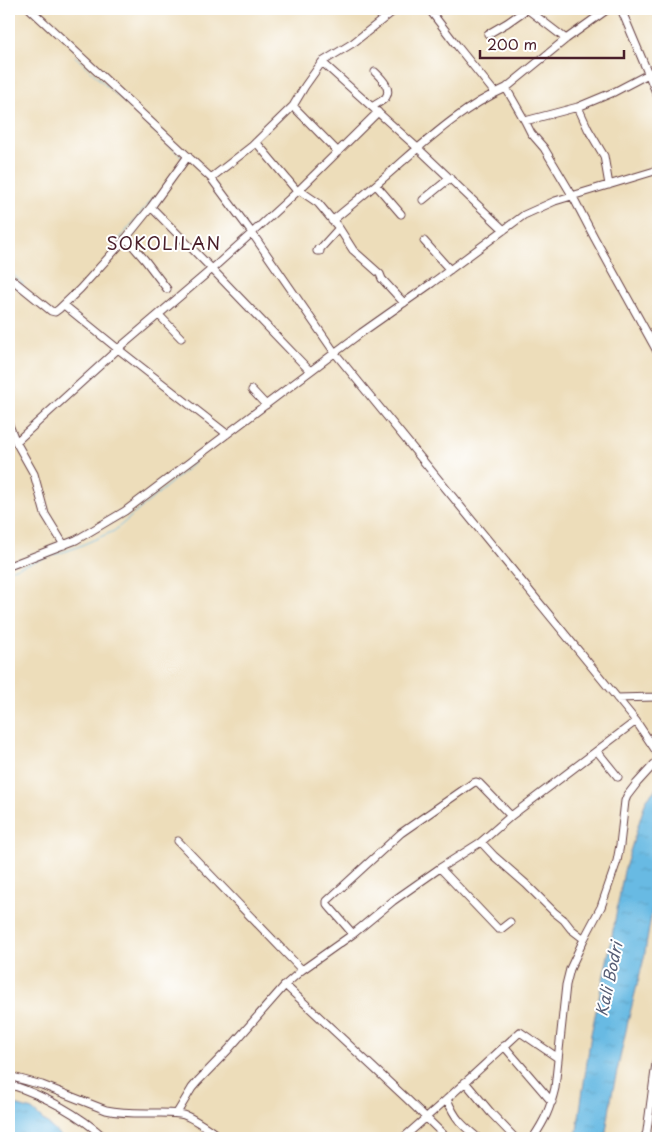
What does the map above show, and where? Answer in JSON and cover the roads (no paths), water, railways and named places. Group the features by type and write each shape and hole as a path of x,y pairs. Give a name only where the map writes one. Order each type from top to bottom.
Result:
{"street":[{"path":"30,9 211,178 339,357 636,721 658,754"},
{"path":"211,178 256,142 293,106 322,62 353,43 396,9"},
{"path":"429,9 495,93"},
{"path":"488,34 527,9 566,39"},
{"path":"332,221 460,114 506,88 566,39 608,9"},
{"path":"622,9 658,97"},
{"path":"322,62 418,148 504,230"},
{"path":"526,121 578,107 614,92 658,68"},
{"path":"16,442 118,349 211,270 338,152 385,99 388,91 386,85 375,72"},
{"path":"506,88 531,133 544,148 573,197 658,353"},
{"path":"293,106 338,152"},
{"path":"578,107 604,156 609,185"},
{"path":"256,142 298,190 318,203 339,228 353,250 380,274 382,279 404,303"},
{"path":"9,277 54,312 64,305 126,238 188,156"},
{"path":"9,566 76,540 125,511 309,373 339,357 404,303 524,215 555,200 573,197 658,170"},
{"path":"423,200 450,178"},
{"path":"376,185 401,214"},
{"path":"150,208 309,373"},
{"path":"318,249 317,251 320,251 339,228"},
{"path":"126,238 167,288"},
{"path":"424,241 450,270"},
{"path":"64,305 227,434"},
{"path":"159,315 181,338"},
{"path":"252,390 266,406"},
{"path":"9,425 34,474 44,514 64,545"},
{"path":"617,698 658,696"},
{"path":"177,1114 198,1081 285,985 302,970 353,934 393,901 481,842 510,816 636,721"},
{"path":"597,751 618,777"},
{"path":"533,1138 546,1119 552,1102 566,986 570,969 584,938 601,908 617,861 627,796 658,760"},
{"path":"353,934 327,904 327,901 401,833 476,782 510,816"},
{"path":"178,841 302,970"},
{"path":"481,842 564,920 571,929 584,938"},
{"path":"440,868 498,929 501,929 510,922"},
{"path":"285,985 447,1138"},
{"path":"403,1138 447,1100 518,1033 522,1032 558,1058"},
{"path":"504,1046 552,1102"},
{"path":"656,1138 646,1136 658,1048"},
{"path":"9,1076 42,1085 114,1112 177,1114 185,1116 206,1127 221,1138"},
{"path":"465,1082 515,1138"},
{"path":"9,1084 61,1106 105,1138"},
{"path":"447,1100 453,1114 478,1138"}],"water":[{"name":"Kali Bodri","path":"658,786 658,875 644,958 612,1094 605,1138 576,1138 591,1034 624,871 646,800"},
{"path":"9,1103 32,1110 63,1138 12,1138 9,1136"}],"waterway":[{"path":"75,56 183,158"},
{"path":"147,206 153,198"},
{"path":"570,200 579,216"},
{"path":"114,246 145,208"},
{"path":"9,271 23,284"},
{"path":"9,570 75,548 114,531 194,463"}],"district":[{"name":"SOKOLILAN","path":"164,242"}]}
